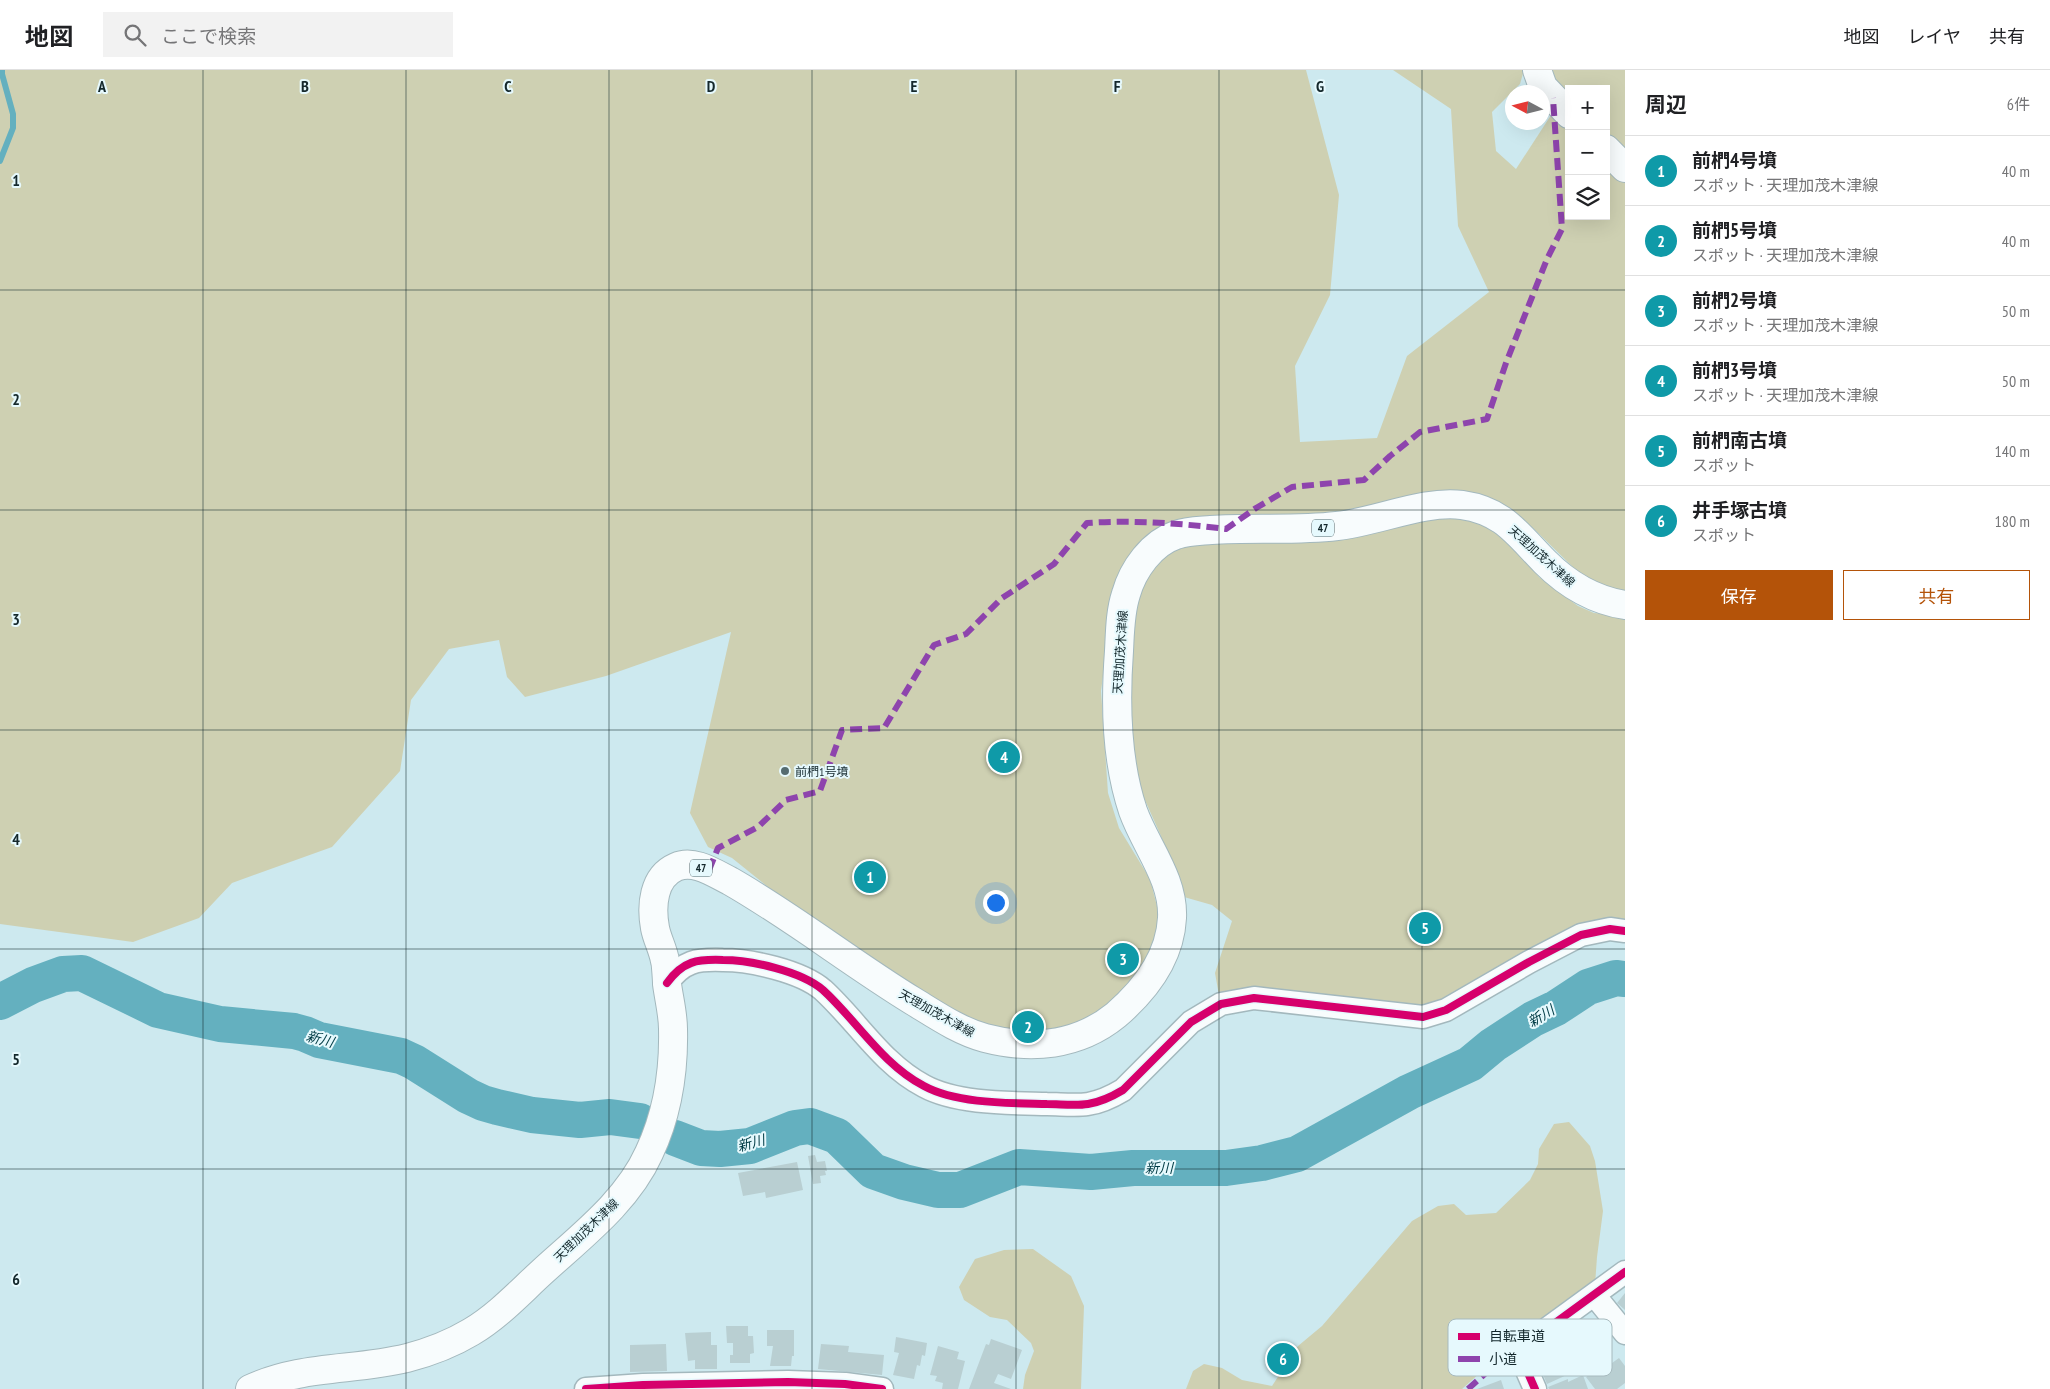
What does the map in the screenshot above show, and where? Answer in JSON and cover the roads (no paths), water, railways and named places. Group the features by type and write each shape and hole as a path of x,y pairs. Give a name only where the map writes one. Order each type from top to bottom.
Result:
{"main road":[{"path":"1537,70 1543,87 1565,110"},
{"path":"1610,154 1625,168"},
{"name":"天理加茂木津線","path":"250,1389 257,1385 298,1373 331,1367 380,1364 412,1357 450,1343 479,1327 504,1307 578,1240 622,1196 640,1172 651,1150 664,1114 671,1066 673,1026 665,962 655,931 653,911 655,892 660,880 678,866 689,865 709,870 753,894 887,985 957,1027 981,1037 1021,1045 1058,1043 1082,1036 1102,1025 1122,1009 1154,973 1168,950 1172,921 1172,903 1167,884 1134,815 1122,771 1116,702 1121,618 1125,595 1132,577 1142,560 1167,539 1181,533 1226,529 1319,528 1352,525 1421,508 1450,504 1469,506 1484,510 1517,530 1545,562 1571,584 1590,596 1610,603 1625,605"}],"street":[{"path":"667,983 676,971 688,963 718,960 750,961 794,974 821,988 882,1054 904,1073 924,1086 951,1095 978,1100 1088,1104 1112,1097 1123,1090 1191,1022 1221,1004 1254,998 1423,1017 1446,1010 1529,962 1581,935 1610,929 1625,931"},
{"path":"1562,1319 1625,1272"},
{"path":"1595,1296 1625,1333"},
{"path":"1529,1376 1535,1389"},
{"path":"586,1389 643,1385 788,1382 845,1384 882,1389"}],"waterway":[{"path":"0,161 13,128 13,114 2,70"},
{"name":"新川","path":"0,1002 33,985 63,974 82,973 158,1010 220,1024 294,1031 319,1040 401,1056 414,1062 468,1096 497,1107 532,1115 580,1120 610,1117 640,1121"},
{"name":"新川","path":"675,1138 701,1148 720,1149 750,1146 795,1128 810,1126 837,1136 873,1171 904,1182 938,1190 960,1190 1019,1167 1091,1172 1133,1168 1226,1168 1262,1163 1297,1154 1409,1092 1470,1064 1493,1045 1588,987 1616,978 1625,979"}],"place":[{"name":"前椚3号墳","path":"1004,757"},
{"name":"前椚1号墳","path":"785,771"},
{"name":"前椚4号墳","path":"870,877"},
{"name":"前椚南古墳","path":"1425,928"},
{"name":"前椚2号墳","path":"1123,959"},
{"name":"前椚5号墳","path":"1028,1027"},
{"name":"井手塚古墳","path":"1283,1359"}]}
